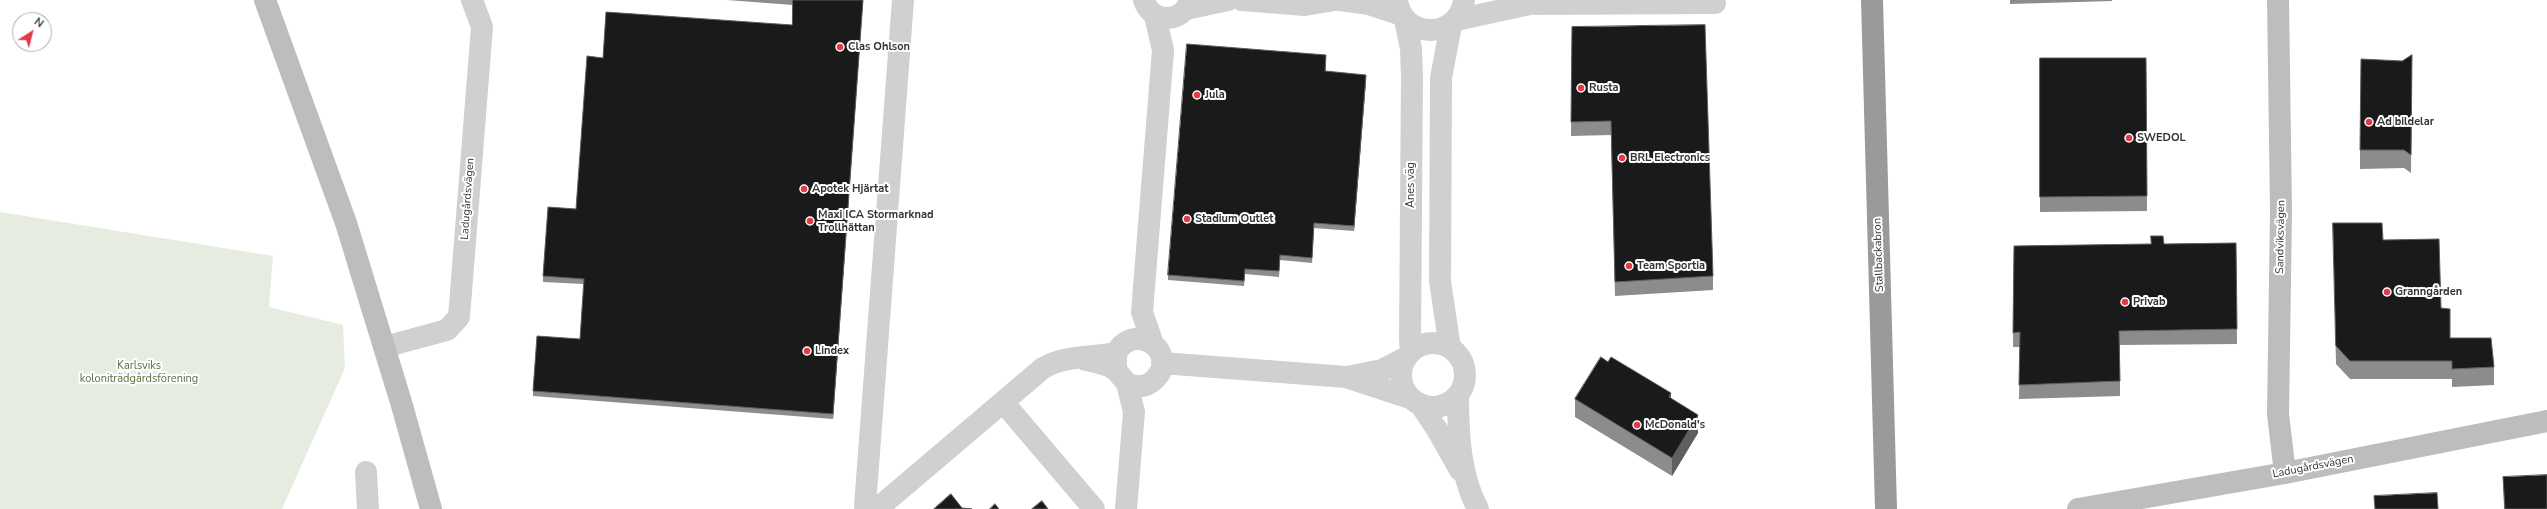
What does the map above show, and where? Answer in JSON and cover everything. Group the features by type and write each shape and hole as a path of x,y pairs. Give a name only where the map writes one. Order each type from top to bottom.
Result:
{"highway":[{"name":"Stallbackabron","path":"1872,0 1886,509"}],"street":[{"path":"266,0 346,223 431,509"},
{"name":"Ladugårdsvägen","path":"384,347 447,330 459,317 482,27 472,0"},
{"path":"868,509 865,506 903,0"},
{"path":"1145,5 1166,19 1186,8 1228,0"},
{"path":"1242,0 1305,5 1334,0"},
{"path":"1340,0 1369,4 1401,12 1417,28 1432,32 1453,22 1524,2 1715,3"},
{"path":"1450,348 1440,273 1441,78 1453,22 1464,0"},
{"name":"Sandviksvägen","path":"2278,0 2281,210 2278,414 2285,473"},
{"path":"1145,5 1163,50"},
{"path":"1126,509 1134,412 1122,362 1142,312 1163,50 1186,8"},
{"name":"Anes väg","path":"1401,12 1410,49 1412,75 1409,354"},
{"path":"1142,312 1153,344"},
{"path":"1122,362 1141,339 1153,344 1159,350 1162,363 1160,373 1150,383 1134,412"},
{"path":"1162,363 1346,377 1428,407 1444,406 1458,396 1464,384 1464,366 1460,358 1450,348 1430,343 1382,370 1346,377"},
{"path":"1409,354 1401,378 1415,401 1438,431 1468,485 1478,509"},
{"path":"877,509 1003,402 1054,362 1083,359 1122,362 1141,386 1150,383"},
{"path":"1458,396 1461,449 1468,485"},
{"path":"1003,402 1094,509"},
{"name":"Ladugårdsvägen","path":"2078,509 2285,473 2547,421"},
{"path":"366,472 368,509"}],"green space":[{"name":"Karlsviks koloniträdgårdsförening","path":"0,212 273,256 269,307 343,325 345,368 282,509 0,509"}],"building":[{"path":"793,0 863,0 833,414 533,391 537,336 580,339 584,279 543,276 548,207 576,209 587,56 603,58 606,12 792,25"},
{"path":"1705,25 1713,276 1615,282 1611,121 1571,122 1572,27"},
{"path":"1187,44 1326,55 1325,71 1366,75 1354,226 1314,223 1312,258 1280,255 1279,271 1245,269 1244,281 1168,275"},
{"path":"2412,55 2411,155 2404,150 2360,150 2361,59 2402,61"},
{"path":"2040,58 2146,58 2147,196 2040,197"},
{"name":"Granngården","path":"2333,223 2382,223 2383,240 2439,239 2441,308 2450,309 2450,338 2491,338 2494,367 2452,369 2452,361 2350,361 2336,346"},
{"name":"Privab","path":"2151,236 2163,236 2164,244 2236,243 2237,329 2119,331 2120,381 2019,385 2020,332 2013,333 2014,246 2151,244"},
{"name":"McDonald's","path":"1601,357 1608,362 1611,357 1671,393 1669,397 1698,415 1672,458 1575,399"},
{"path":"2547,475 2547,509 2505,509 2503,477"},
{"path":"2437,493 2438,509 2375,509 2374,496"},
{"path":"951,494 962,508 972,509 934,509"},
{"path":"1042,501 1048,509 1032,509"},
{"path":"995,504 999,509 990,509"}],"place":[{"name":"Clas Ohlson","path":"840,47"},
{"name":"Rusta","path":"1581,88"},
{"name":"Jula","path":"1197,95"},
{"name":"Ad bildelar","path":"2369,122"},
{"name":"SWEDOL","path":"2129,138"},
{"name":"BRL Electronics","path":"1622,158"},
{"name":"Apotek Hjärtat","path":"804,189"},
{"name":"Stadium Outlet","path":"1187,219"},
{"name":"Maxi ICA Stormarknad Trollhättan","path":"810,221"},
{"name":"Team Sportia","path":"1629,266"},
{"name":"Granngården","path":"2387,292"},
{"name":"Privab","path":"2125,302"},
{"name":"Lindex","path":"807,351"},
{"name":"McDonald's","path":"1637,425"}]}
